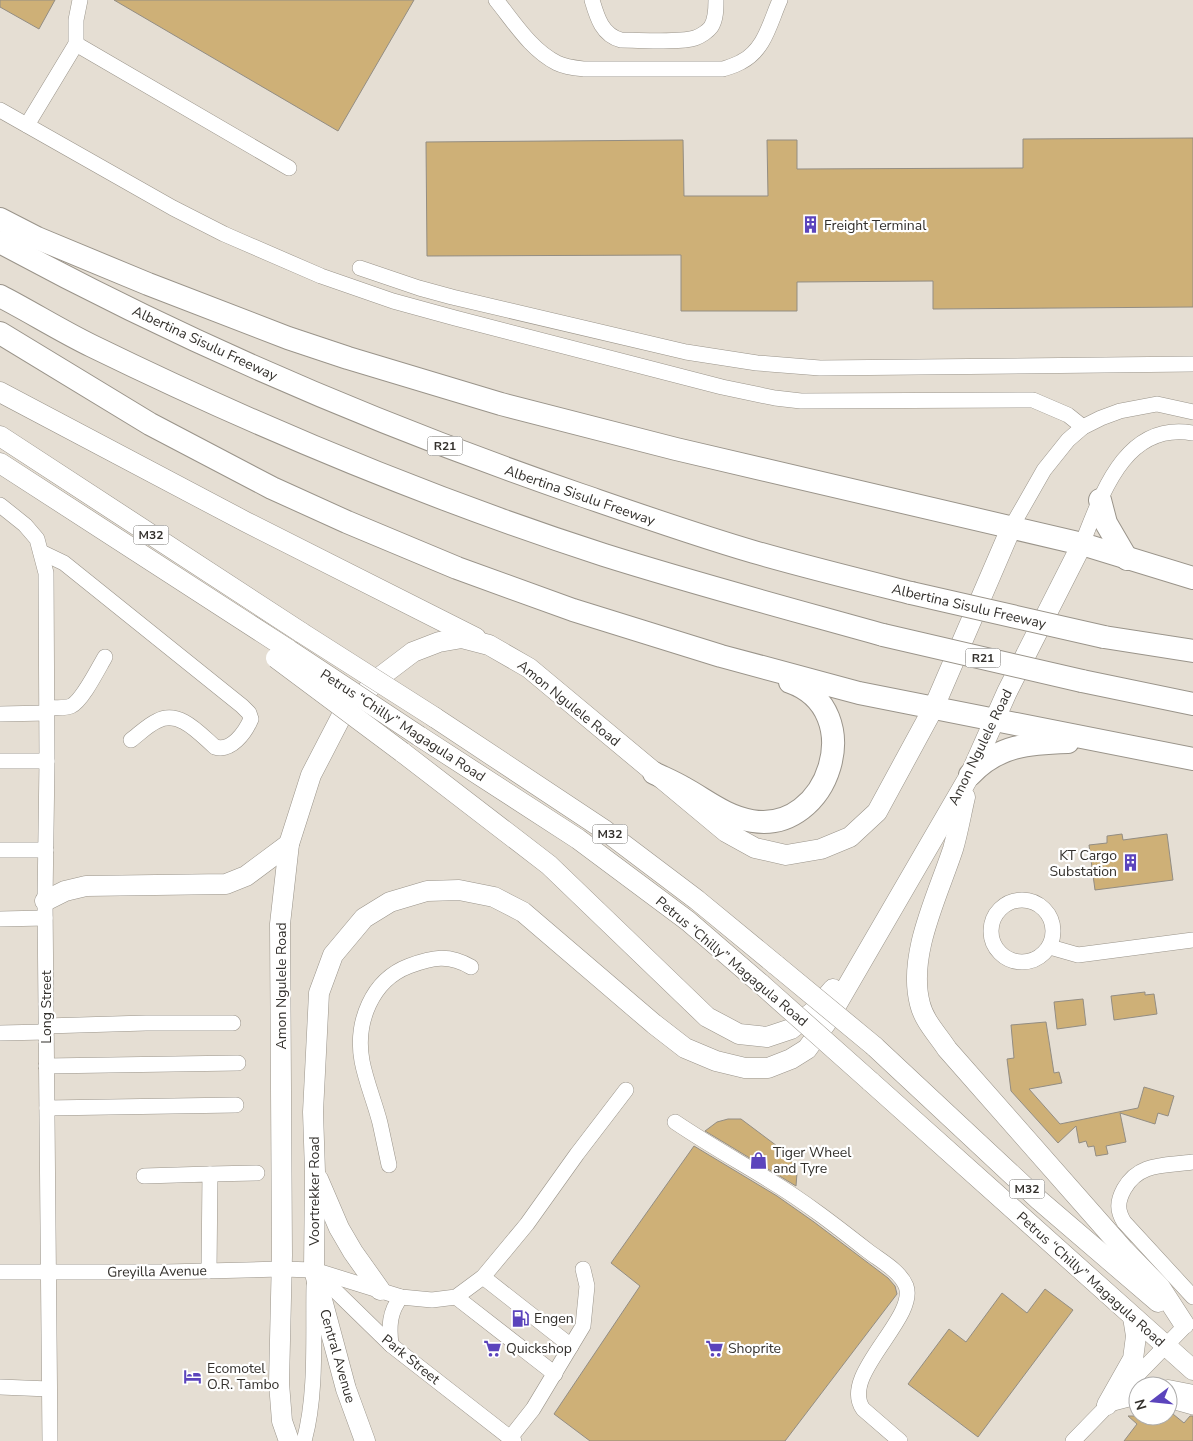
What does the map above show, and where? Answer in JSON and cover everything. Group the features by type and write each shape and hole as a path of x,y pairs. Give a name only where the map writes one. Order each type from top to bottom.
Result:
{"highway":[{"path":"0,219 37,238 148,284 288,338 348,358 501,404 676,449 1012,526 1082,544 1193,578"},
{"name":"Albertina Sisulu Freeway","path":"0,242 194,340 336,403 493,465 644,517 753,552 911,593 1104,637 1193,652"},
{"name":"R21","path":"0,296 90,345 309,446 472,509 603,554 728,592 883,635 1082,681 1193,704"},
{"path":"0,333 150,424 272,488 457,568 573,610 721,656 859,692 1048,729 1094,741 1193,759"},
{"path":"1100,500 1106,523 1128,559"},
{"path":"654,773 684,787 715,807 753,821 772,821 789,816 804,807 825,780 833,749 833,735 825,708 818,699 797,684 721,656"},
{"path":"970,775 982,762 1006,750 1038,743 1094,741"}],"main road":[{"path":"0,392 237,517 489,645"},
{"name":"Petrus “Chilly” Magagula Road","path":"0,436 434,717 603,829 697,900 874,1046 1039,1200 1188,1327"},
{"name":"Petrus “Chilly” Magagula Road","path":"0,463 142,556 283,654 419,736 578,840 688,921 1193,1370"},
{"name":"Amon Ngulele Road","path":"282,1269 280,924 289,844 311,775 340,719 380,677 413,652 439,642 462,638 489,645 529,668 726,832 755,848 786,855 821,850 850,836 877,812 934,707 1012,526"},
{"name":"Amon Ngulele Road","path":"313,1112 319,993 333,955 364,918 390,902 427,891 459,890 494,897 523,912 654,1024 685,1048 716,1061 745,1068 768,1068 791,1060 807,1049 826,1023 970,775 1082,544"},
{"path":"283,654 402,752 549,864 708,1017 739,1034 767,1037 792,1029 814,1011 870,949"},
{"path":"970,775 953,847 919,948 918,983 920,1004 926,1018 947,1049 1124,1250 1160,1287 1188,1327"},
{"path":"45,910 65,891 86,886 226,884 246,876 289,844"},
{"name":"Voortrekker Road","path":"313,1112 315,1172 314,1270"},
{"path":"315,1172 353,1252 380,1290"},
{"path":"282,1269 279,1383 282,1421 289,1441"},
{"name":"Central Avenue","path":"314,1270 346,1389 365,1441"},
{"path":"1109,1403 1133,1359 1136,1348 1133,1317"},
{"path":"1178,1392 1193,1395"},
{"path":"1109,1403 1128,1397"}],"street":[{"path":"27,125 76,44 76,20 80,0"},
{"path":"496,0 537,49 548,58 568,67 584,69 723,69 742,62 757,51 768,32 780,0"},
{"path":"592,0 604,28 614,38 621,40 696,38 712,26 716,13 716,0"},
{"path":"76,44 289,168"},
{"path":"0,110 224,234 321,276 393,301 703,382 775,398 801,401 1033,400 1068,414 1083,427"},
{"path":"360,268 452,297 686,352 758,363 820,368 1193,364"},
{"path":"1012,526 1044,470 1068,440 1083,427 1120,411 1157,404 1193,412"},
{"path":"1082,544 1112,476 1130,452 1144,440 1168,433 1184,431 1193,433"},
{"name":"Long Street","path":"0,505 25,525 37,539 46,574 47,761 45,910 50,1441"},
{"path":"41,552 64,563 242,706 249,713 251,719 238,739 230,746 220,748 215,747 190,725 175,718 159,719 131,740"},
{"path":"0,714 47,710 73,705 105,657"},
{"path":"0,761 47,761"},
{"path":"0,850 46,850"},
{"path":"1026,900 1041,906 1051,917 1054,932 1050,947 1040,958 1033,961 1025,963 1010,961 998,952 991,938 991,923 998,910 1011,901 1026,900"},
{"path":"0,919 45,910"},
{"path":"1050,947 1078,955 1193,940"},
{"path":"389,1165 362,1060 361,1039 367,1007 387,979 396,971 414,964 440,957 460,960 471,967"},
{"path":"0,1033 146,1023 233,1023"},
{"path":"46,1066 238,1063"},
{"path":"555,1374 456,1297 483,1277 527,1224 582,1147 626,1090"},
{"path":"47,1108 236,1105"},
{"path":"676,1122 770,1180 822,1215 900,1276 908,1292 907,1301 864,1375 858,1397 863,1409 900,1441"},
{"path":"1193,1162 1146,1168 1129,1180 1119,1198 1118,1207 1124,1222 1193,1297"},
{"path":"144,1176 257,1173"},
{"path":"209,1271 210,1174"},
{"path":"512,1440 555,1374 583,1326 586,1286 583,1269"},
{"path":"304,1441 310,1415 312,1392 314,1270"},
{"name":"Greyilla Avenue","path":"0,1272 314,1270 401,1297 432,1300 456,1297"},
{"name":"Park Street","path":"314,1270 391,1345 512,1440"},
{"path":"483,1277 571,1346"},
{"path":"391,1345 390,1317 401,1297"},
{"path":"1073,1441 1109,1403 1188,1327"},
{"path":"0,1387 49,1389"},
{"path":"1178,1403 1193,1407"}],"building":[{"path":"0,0 55,0 39,29 0,7"},
{"path":"114,0 414,0 338,131"},
{"name":"Freight Terminal","path":"1193,138 1193,307 933,309 933,281 797,282 797,311 681,311 681,255 427,256 426,142 683,140 684,196 768,196 767,140 797,140 797,169 1023,168 1023,139"},
{"name":"KT Cargo Substation","path":"1122,834 1123,840 1167,834 1173,880 1095,890 1089,845 1107,843 1107,836"},
{"path":"1145,992 1145,995 1154,994 1157,1014 1114,1020 1111,996"},
{"path":"1083,999 1086,1025 1057,1029 1054,1002"},
{"path":"1046,1022 1054,1073 1059,1072 1062,1083 1029,1089 1060,1124 1138,1108 1144,1087 1174,1096 1168,1116 1158,1113 1155,1124 1120,1113 1126,1142 1106,1146 1108,1154 1096,1156 1094,1146 1088,1147 1086,1141 1079,1143 1076,1126 1058,1143 1011,1091 1007,1059 1014,1058 1011,1025"},
{"path":"728,1119 741,1119 789,1155 797,1173 796,1186 705,1131 717,1122"},
{"path":"694,1146 777,1196 814,1222 888,1278 895,1286 897,1294 785,1441 590,1441 554,1414 640,1286 611,1263"},
{"path":"1045,1289 1073,1310 978,1437 908,1384 949,1329 966,1342 1002,1293 1027,1313"},
{"path":"1190,1416 1193,1416 1193,1441 1124,1441 1135,1426 1178,1426 1178,1418 1184,1423"}],"place":[{"name":"Freight Terminal","path":"810,225"},
{"name":"KT Cargo Substation","path":"1131,863"},
{"name":"Tiger Wheel and Tyre","path":"759,1160"},
{"name":"Engen","path":"520,1318"},
{"name":"Quickshop","path":"492,1348"},
{"name":"Shoprite","path":"714,1348"},
{"name":"Ecomotel O.R. Tambo","path":"193,1376"}]}
